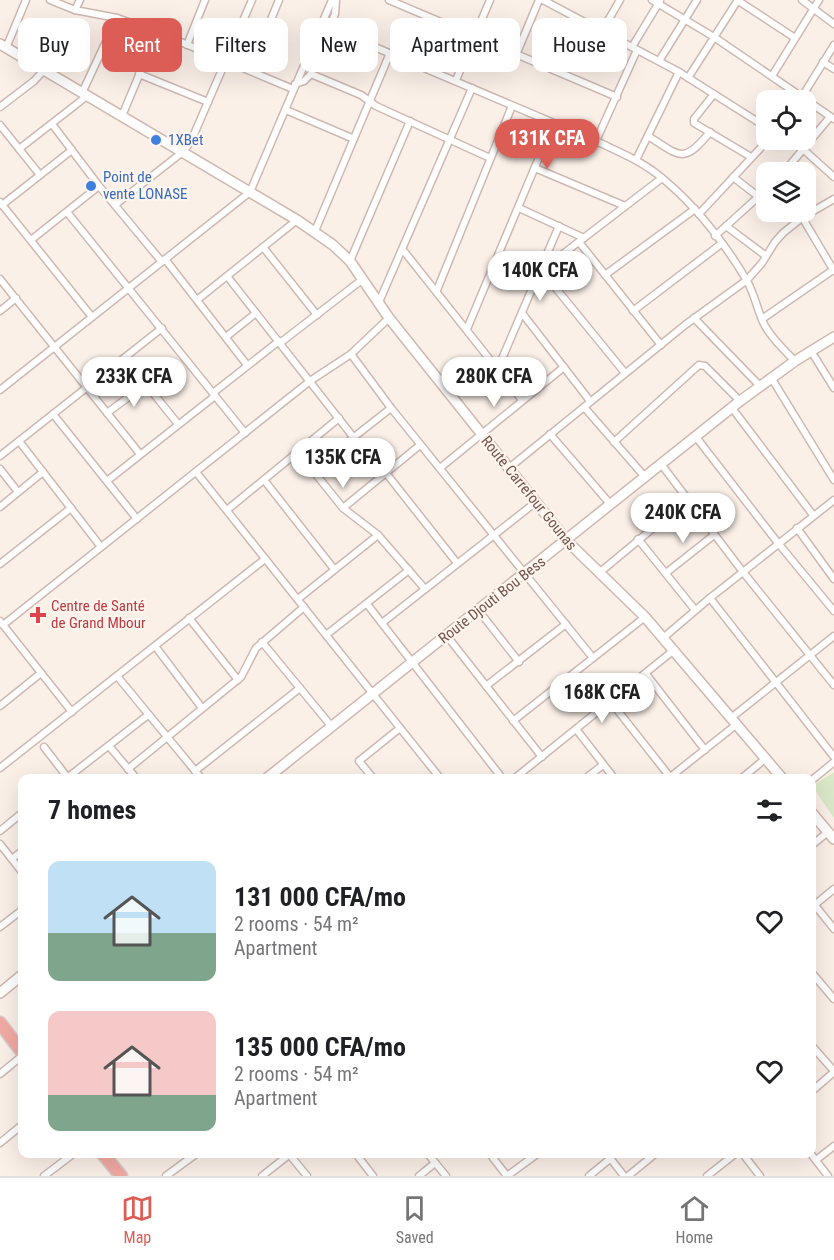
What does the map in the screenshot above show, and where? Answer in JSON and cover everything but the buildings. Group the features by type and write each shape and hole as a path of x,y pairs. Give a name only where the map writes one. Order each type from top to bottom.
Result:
{"highway":[{"path":"0,1023 18,1048"},
{"path":"106,1158 121,1176"}],"main road":[{"name":"Route Carrefour Gounas","path":"2,46 18,55"},
{"name":"Route Carrefour Gounas","path":"47,72 184,151 315,231 350,261 389,318 567,541 645,617 778,774"},
{"name":"Route Djouti Bou Bess","path":"275,774 740,401 795,361 834,337"},
{"path":"816,818 831,835"},
{"path":"0,993 18,978"}],"street":[{"path":"2,46 26,0"},
{"path":"50,0 75,10 117,18"},
{"path":"75,10 80,0"},
{"path":"187,45 204,2 195,0"},
{"path":"244,18 252,0"},
{"path":"272,18 279,0"},
{"path":"334,0 336,11 334,18"},
{"path":"325,18 334,0"},
{"path":"389,0 430,18"},
{"path":"483,18 490,0"},
{"path":"520,45 541,0 578,18"},
{"path":"558,8 563,0"},
{"path":"610,18 620,0"},
{"path":"659,61 697,0"},
{"path":"688,78 738,0 795,38"},
{"path":"802,0 834,24"},
{"path":"772,76 819,0"},
{"path":"596,141 657,1 714,37 790,90"},
{"path":"182,43 194,48"},
{"path":"627,44 679,72 756,121"},
{"path":"806,90 834,45"},
{"path":"315,231 390,53 378,48"},
{"path":"19,149 52,124 85,94 102,54"},
{"path":"520,56 617,97"},
{"path":"823,63 834,69"},
{"path":"0,107 42,72"},
{"path":"115,205 184,151 192,140 220,72"},
{"path":"255,72 294,87"},
{"path":"0,390 250,192 300,72"},
{"path":"435,72 596,141 636,160 662,178 697,211 721,244 747,280 762,319 774,341 795,361"},
{"path":"456,81 460,72"},
{"path":"636,160 679,72"},
{"path":"122,116 139,74 208,102"},
{"path":"294,87 311,74 361,95 370,102 490,158"},
{"path":"379,303 472,88"},
{"path":"714,94 693,121 752,157"},
{"path":"436,290 512,106"},
{"path":"816,108 832,118 816,136"},
{"path":"286,110 354,139"},
{"path":"350,261 410,121"},
{"path":"52,124 99,186 197,300 247,364"},
{"path":"467,329 553,124"},
{"path":"0,125 40,175"},
{"path":"648,135 675,153 685,155 693,152 710,132"},
{"path":"0,215 3,205 72,150"},
{"path":"605,275 697,211 759,150"},
{"path":"793,162 804,150 833,175"},
{"path":"535,168 625,206"},
{"path":"733,177 756,194"},
{"path":"544,262 554,260 662,178"},
{"path":"31,240 99,186"},
{"path":"715,236 756,199"},
{"path":"816,207 834,199"},
{"path":"3,205 92,317"},
{"path":"519,208 559,226 582,240 605,275 661,345"},
{"path":"67,212 245,433"},
{"path":"197,300 297,220"},
{"path":"508,468 694,318 747,280 793,222"},
{"path":"762,319 833,271 805,222"},
{"path":"498,368 559,226"},
{"path":"726,226 766,256"},
{"path":"633,310 721,244"},
{"path":"263,247 317,315"},
{"path":"403,250 522,400"},
{"path":"541,270 625,373"},
{"path":"227,276 354,438"},
{"path":"0,279 140,454"},
{"path":"107,481 214,394 247,364 317,315 363,279"},
{"path":"0,311 16,298"},
{"path":"226,337 256,313"},
{"path":"522,313 590,401"},
{"path":"72,712 2,623 310,381 351,354 389,318"},
{"path":"694,318 760,386"},
{"path":"0,456 162,328"},
{"path":"811,351 834,388"},
{"path":"351,354 390,408 593,658"},
{"path":"125,358 178,424"},
{"path":"614,442 699,365 705,366 740,401"},
{"path":"440,468 564,367"},
{"path":"771,379 834,480"},
{"path":"107,413 146,384"},
{"path":"584,406 645,477"},
{"path":"312,470 390,408"},
{"path":"732,408 813,515"},
{"path":"53,414 137,519"},
{"path":"227,510 339,418"},
{"path":"550,434 611,505"},
{"path":"696,437 834,611"},
{"path":"19,441 101,547"},
{"path":"343,508 420,445"},
{"path":"298,452 343,508 378,535 425,588"},
{"path":"661,464 714,535 834,685"},
{"path":"0,469 18,492"},
{"path":"0,507 43,472"},
{"path":"196,472 437,774"},
{"path":"386,473 457,563"},
{"path":"264,480 334,569"},
{"path":"599,573 687,500"},
{"path":"663,638 834,500"},
{"path":"382,623 536,502"},
{"path":"0,564 71,508"},
{"path":"797,528 834,579"},
{"path":"298,599 378,535"},
{"path":"666,573 714,535"},
{"path":"638,539 695,610"},
{"path":"0,768 265,559"},
{"path":"326,634 409,570"},
{"path":"710,598 834,757"},
{"path":"367,604 499,774"},
{"path":"128,769 238,680 256,648 304,607"},
{"path":"479,611 519,662"},
{"path":"513,721 645,617"},
{"path":"189,618 238,680"},
{"path":"486,686 566,624"},
{"path":"447,636 542,757"},
{"path":"674,774 705,750 776,683 834,636"},
{"path":"262,642 332,727"},
{"path":"155,645 202,708"},
{"path":"520,774 674,650"},
{"path":"0,705 41,673"},
{"path":"646,674 705,750"},
{"path":"117,675 198,774"},
{"path":"195,771 300,688"},
{"path":"611,702 666,774"},
{"path":"73,774 148,715"},
{"path":"370,774 359,761 400,728"},
{"path":"576,729 611,774"},
{"path":"109,746 132,774"},
{"path":"44,747 65,774"},
{"path":"747,774 765,759"},
{"path":"816,777 834,762"},
{"path":"591,774 603,765"},
{"path":"0,831 18,816"},
{"path":"816,843 831,835"},
{"path":"1,847 18,867"},
{"path":"12,859 18,854"},
{"path":"816,904 834,889"},
{"path":"816,909 834,929"},
{"path":"0,927 18,913"},
{"path":"816,978 834,999"},
{"path":"816,1051 834,1072 816,1088"},
{"path":"0,1074 18,1058"},
{"path":"0,1143 18,1128"},
{"path":"828,1176 816,1160 834,1146"},
{"path":"44,1176 68,1158"},
{"path":"166,1176 191,1158"},
{"path":"262,1176 284,1158"},
{"path":"292,1158 307,1176"},
{"path":"359,1158 374,1176"},
{"path":"431,1158 446,1176"},
{"path":"493,1158 507,1176 532,1158"},
{"path":"589,1176 607,1158"},
{"path":"611,1158 626,1176 650,1158"},
{"path":"707,1176 730,1158"},
{"path":"746,1158 760,1176"},
{"path":"419,1176 435,1163"}],"green space":[{"path":"834,772 834,818 816,792 816,783"}],"place":[{"name":"1XBet","path":"156,140"},
{"name":"Point de vente LONASE","path":"91,186"},
{"name":"Centre de Santé de Grand Mbour","path":"38,615"}]}
